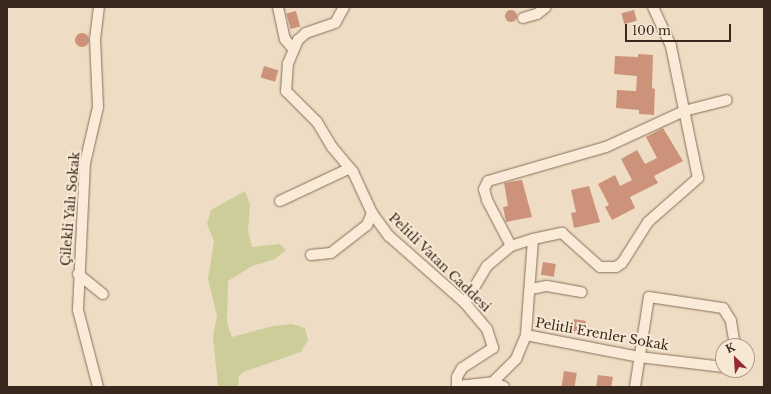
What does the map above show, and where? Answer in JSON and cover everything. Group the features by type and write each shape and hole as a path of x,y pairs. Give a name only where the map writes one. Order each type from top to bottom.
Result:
{"street":[{"name":"Çilekli Yalı Sokak","path":"98,387 78,310 78,274 85,163 98,107 95,39 99,7"},
{"path":"278,7 284,39 293,49"},
{"name":"Pelitli Vatan Caddesi","path":"344,7 335,23 306,33 293,49 288,63 286,91 317,122 358,179 372,213 389,236 465,303 487,329 493,348 462,368 457,377 457,387"},
{"path":"523,18 537,14 546,7"},
{"path":"465,303 487,266 511,246 533,239 562,233 600,267 610,269 622,263 648,222 698,178 669,40 653,7"},
{"path":"511,246 487,200 484,189 488,180 606,147 684,112 727,100"},
{"path":"280,201 350,168"},
{"path":"310,255 331,253 367,225 372,213"},
{"name":"Pelitli Erenler Sokak","path":"533,239 531,289 526,335 639,357 715,366"},
{"path":"78,274 103,294"},
{"path":"531,289 547,286 581,292"},
{"path":"635,387 649,297 723,308 731,320 734,338"},
{"path":"493,382 516,359 526,335"},
{"path":"457,387 493,382 504,387"}],"green space":[{"path":"245,191 250,205 248,231 252,247 280,244 286,250 275,259 252,266 228,281 227,323 232,337 273,326 292,324 305,328 308,340 301,352 243,372 239,376 238,387 218,387 213,337 217,316 208,279 214,241 207,224 211,210"}],"building":[{"path":"513,10 516,11 516,21 509,22 506,21 505,14 506,11"},
{"path":"634,10 637,21 624,24 621,13"},
{"path":"296,11 300,26 290,29 286,14"},
{"path":"79,33 85,33 89,37 89,43 85,47 79,47 75,43 75,37"},
{"path":"638,54 653,55 652,88 655,89 654,115 639,114 639,110 616,108 617,90 636,91 637,76 614,74 615,56 638,57"},
{"path":"264,66 278,70 275,82 261,78"},
{"path":"663,128 683,161 654,176 658,183 630,197 635,208 612,220 605,207 609,205 598,184 615,175 620,186 632,180 621,159 637,150 645,164 657,158 646,137"},
{"path":"522,180 532,217 506,222 503,207 508,206 504,183"},
{"path":"589,186 600,222 574,228 571,213 576,212 571,190"},
{"path":"543,262 556,264 554,277 541,275"},
{"path":"574,319 586,321 584,336 572,334"},
{"path":"564,371 577,373 575,387 562,386"},
{"path":"598,375 613,377 611,387 596,387"}]}
